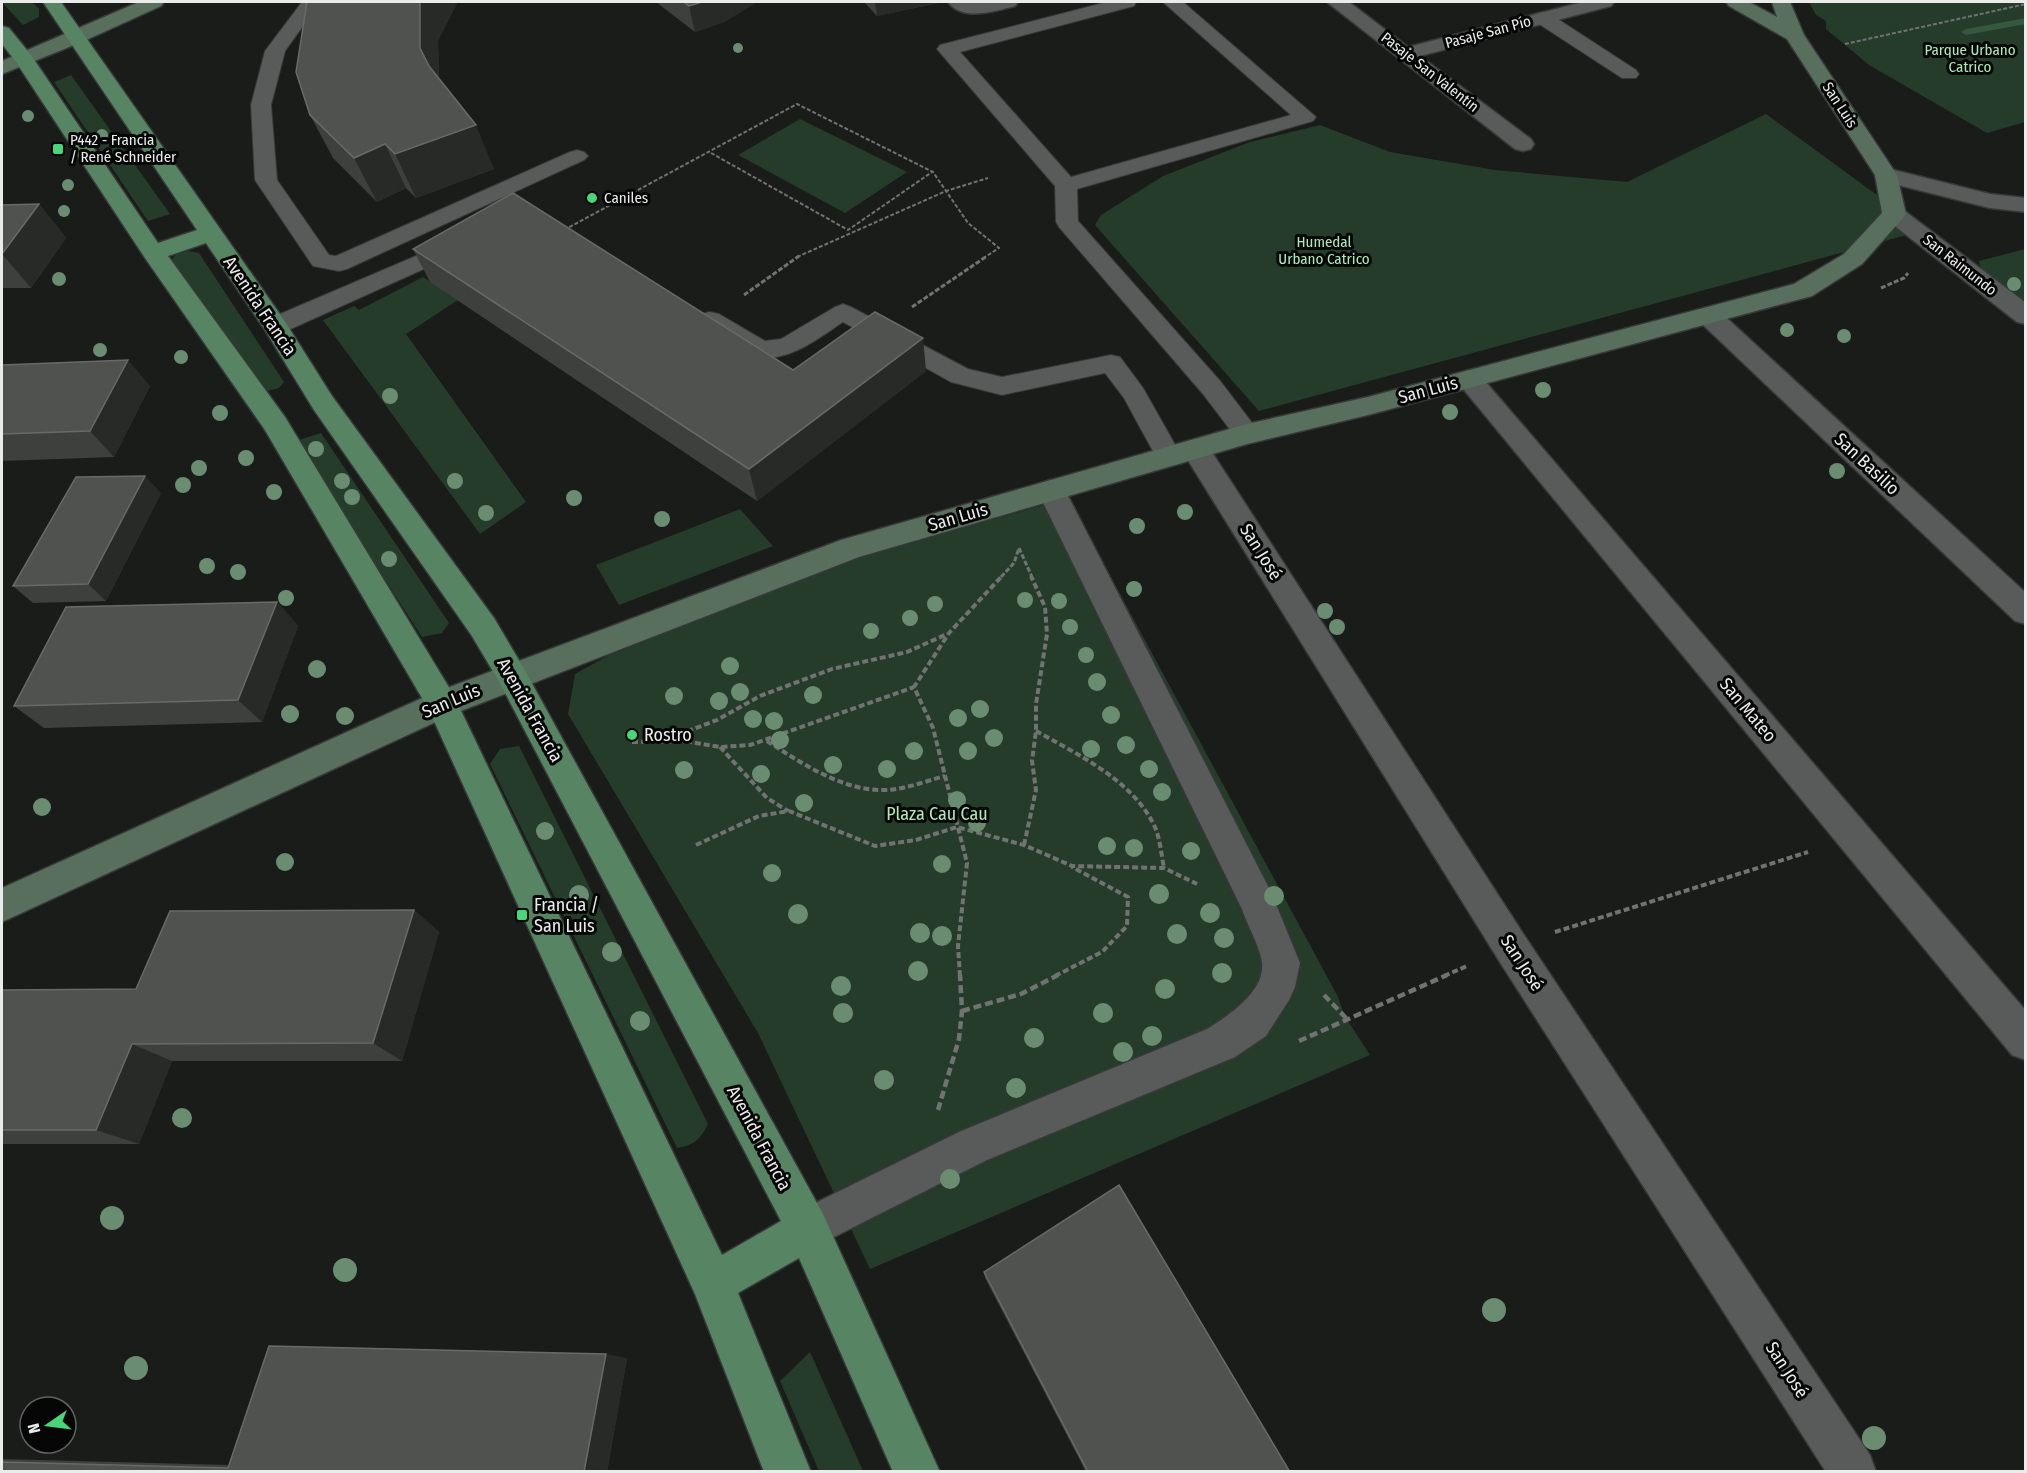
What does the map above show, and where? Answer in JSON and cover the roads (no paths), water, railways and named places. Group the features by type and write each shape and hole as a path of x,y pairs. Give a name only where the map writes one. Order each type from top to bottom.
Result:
{"main road":[{"name":"Avenida Francia","path":"52,2 275,326 299,414 442,704 713,1284 788,1472"},
{"name":"Avenida Francia","path":"2,32 13,64 153,253 299,414 483,627 512,676 808,1229 917,1472"},
{"path":"153,253 211,233"},
{"path":"713,1284 808,1229"}],"street":[{"path":"13,64 154,2"},
{"path":"958,2 982,9 1008,2"},
{"name":"Pasaje San Valentín","path":"1337,2 1407,53 1523,144"},
{"name":"Pasaje San Pío","path":"1407,53 1604,2"},
{"path":"1736,2 1794,35"},
{"name":"San Luis","path":"2,905 442,704 851,548 1247,434 1469,379 1803,290 1853,259 1894,214 1886,175 1794,35 1781,2"},
{"path":"1886,175 1990,201 2025,205"},
{"name":"San Raimundo","path":"1894,214 2025,316"},
{"name":"San Basilio","path":"1709,316 2025,612"},
{"name":"San Mateo","path":"1469,379 2025,1041"},
{"name":"San José","path":"1183,453 1511,946 1853,1472"},
{"path":"808,1229 973,1146 1221,1043 1252,1023 1276,987 1281,963 1258,904 1051,490"}],"lane":[{"path":"311,2 275,51 261,105 266,180 321,261 339,264 577,156"},
{"path":"1127,2 947,49 1066,185 1067,222 1212,388 1247,434"},
{"path":"1066,185 1306,117 1172,2"},
{"path":"1544,18 1629,74"},
{"path":"275,326 475,238"},
{"path":"700,314 761,350 787,346 843,312 960,376 1002,386 1111,363 1183,453"}],"waterway":[{"path":"1966,32 2026,21"}],"place":[{"name":"P442 - Francia / René Schneider","path":"58,149"},
{"name":"Caniles","path":"592,198"},
{"name":"Rostro","path":"632,735"},
{"name":"Francia / San Luis","path":"522,915"}],"park label":[{"name":"Parque Urbano Catrico","path":"1970,58"},
{"name":"Humedal Urbano Catrico","path":"1324,250"},
{"name":"Plaza Cau Cau","path":"937,814"}]}
